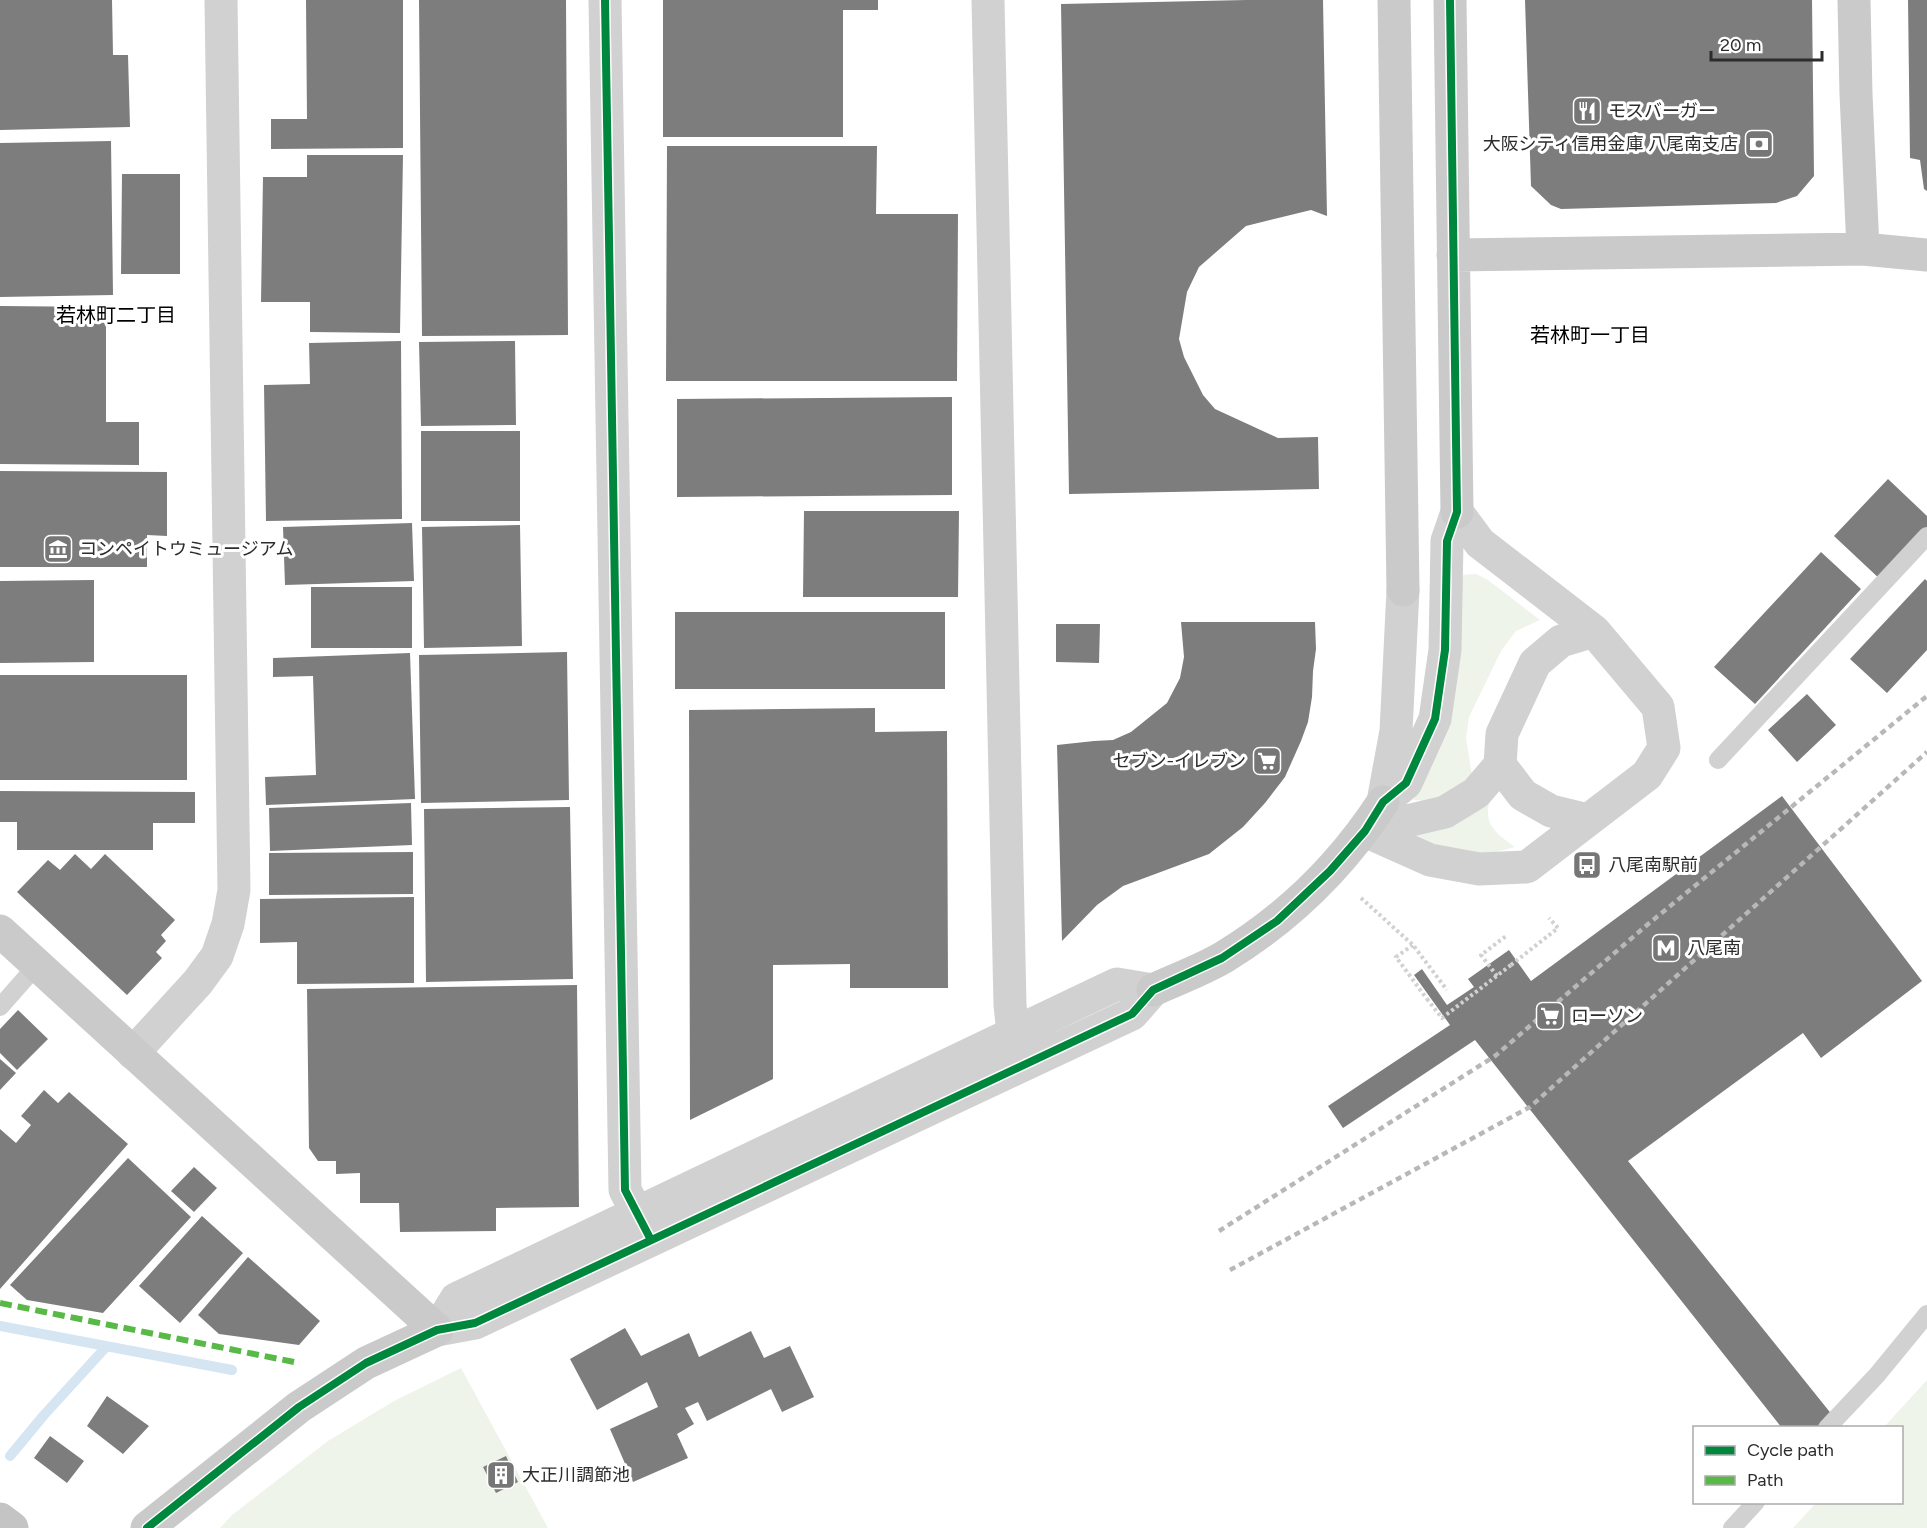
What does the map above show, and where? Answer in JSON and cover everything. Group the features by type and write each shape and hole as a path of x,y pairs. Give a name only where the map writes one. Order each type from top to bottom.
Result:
{"main road":[{"path":"0,1519 12,1528"}],"street":[{"path":"134,1053 198,982 217,956 228,924 234,890 220,0"},
{"path":"605,0 625,1190 644,1227"},
{"path":"988,0 1009,981 1013,1033"},
{"path":"1383,802 1396,731 1402,590 1394,0"},
{"path":"147,1528 299,1407 366,1363 437,1330 456,1299 644,1227 1132,1014 1154,990 1222,958 1278,921 1330,871 1365,831 1383,802 1406,783 1435,719 1445,650 1447,541 1457,512 1450,0"},
{"path":"1854,0 1863,249"},
{"path":"1453,255 1863,249 1927,255"},
{"path":"1365,831 1430,860 1479,869 1527,867 1647,775 1664,748 1658,707 1594,631 1480,543 1457,512"},
{"path":"1365,831 1445,812 1476,793 1500,765 1502,734 1535,663 1561,641 1594,631"},
{"path":"1500,765 1523,795 1551,811 1588,820"},
{"path":"0,931 437,1330"},
{"path":"644,1227 1013,1033 1117,984 1154,990"}],"lane":[{"path":"1718,760 1927,536"},
{"path":"0,1007 37,964"},
{"path":"1829,1426 1877,1375 1927,1314"},
{"path":"1732,1528 1755,1504"}],"path":[{"path":"1361,898 1413,945 1447,990"},
{"path":"1413,945 1396,957 1442,1018 1558,928 1549,918"},
{"path":"1497,976 1481,955 1506,936"}],"shaded area":[{"path":"1476,574 1488,580 1540,620 1516,631 1501,651 1469,717 1466,738 1472,775 1457,790 1427,801 1413,800 1431,768 1441,734 1462,575"},
{"path":"1489,803 1491,824 1498,834 1515,847 1492,853 1464,855 1407,842 1409,830"},
{"path":"461,1368 548,1528 220,1528 232,1515 328,1441 394,1401"},
{"path":"1927,1380 1927,1528 1793,1528 1815,1504 1903,1504 1903,1426 1885,1426"}],"building":[{"path":"0,0 112,0 113,55 128,55 130,127 0,130"},
{"path":"306,0 403,0 403,148 271,149 271,119 307,119"},
{"path":"419,0 566,0 568,335 422,336"},
{"path":"663,0 878,0 878,10 843,10 843,137 663,137"},
{"path":"1323,0 1327,216 1311,210 1246,226 1199,267 1187,292 1179,339 1184,357 1203,395 1215,409 1278,438 1318,437 1319,489 1069,494 1061,4"},
{"path":"1525,0 1812,0 1814,176 1797,196 1776,203 1561,209 1551,205 1531,186"},
{"path":"1908,0 1927,0 1927,191 1924,189 1920,160 1910,158"},
{"path":"111,141 113,295 0,297 0,143"},
{"path":"667,146 877,146 876,214 958,214 957,381 666,381"},
{"path":"307,155 403,155 400,333 310,332 310,302 261,302 263,177 307,177"},
{"path":"122,174 180,174 180,274 121,274"},
{"path":"0,306 106,307 106,422 139,422 139,465 0,464"},
{"path":"401,341 402,519 266,521 264,385 310,384 309,343"},
{"path":"515,341 516,425 421,426 419,342"},
{"path":"952,397 952,495 677,497 677,399"},
{"path":"421,431 520,431 520,521 421,521"},
{"path":"0,471 167,472 167,536 147,535 147,567 0,567"},
{"path":"1888,479 1927,516 1927,535 1883,582 1834,536"},
{"path":"804,511 959,511 958,597 803,597"},
{"path":"412,523 414,581 285,585 283,527"},
{"path":"520,525 522,646 424,648 422,527"},
{"path":"1821,552 1861,589 1755,704 1714,667"},
{"path":"1925,579 1927,581 1927,650 1887,693 1850,659"},
{"path":"94,580 94,662 0,663 0,581"},
{"path":"311,587 412,587 412,648 311,648"},
{"path":"675,612 945,612 945,689 675,689"},
{"path":"1181,622 1315,622 1316,649 1312,697 1308,722 1301,741 1285,777 1243,827 1209,854 1123,886 1097,905 1062,941 1057,745 1113,740 1131,732 1167,703 1180,678 1184,657"},
{"path":"1056,624 1100,624 1099,663 1056,662"},
{"path":"567,652 569,800 421,803 419,655"},
{"path":"410,653 415,799 266,805 265,777 316,775 313,676 273,677 273,658"},
{"path":"0,675 187,675 187,780 0,780"},
{"path":"1807,694 1836,725 1797,762 1768,730"},
{"path":"875,708 875,732 947,731 948,988 850,988 850,964 773,965 773,1079 690,1120 689,710"},
{"path":"0,791 195,792 195,823 153,823 153,850 17,850 17,822 0,822"},
{"path":"1782,796 1922,981 1821,1058 1803,1033 1628,1161 1833,1416 1820,1426 1780,1426 1475,1040 1343,1128 1328,1106 1450,1025 1414,975 1422,969 1447,1005 1474,987 1468,979 1509,950 1531,981"},
{"path":"411,803 412,845 270,851 269,808"},
{"path":"570,807 573,979 426,982 424,809"},
{"path":"413,852 413,894 269,895 269,853"},
{"path":"75,854 91,869 105,854 175,920 161,935 166,941 156,952 162,958 127,995 17,892 48,860 60,870"},
{"path":"414,897 414,983 297,984 297,942 260,943 260,899"},
{"path":"577,985 579,1207 496,1208 496,1231 400,1232 399,1203 360,1203 360,1173 336,1174 336,1161 318,1161 309,1148 307,989"},
{"path":"18,1010 48,1039 17,1070 0,1053 0,1029"},
{"path":"0,1059 16,1073 0,1090"},
{"path":"44,1090 58,1103 69,1092 128,1144 0,1289 0,1129 16,1143 31,1125 21,1116"},
{"path":"128,1158 191,1217 103,1313 27,1300 10,1285"},
{"path":"194,1167 217,1188 194,1212 171,1191"},
{"path":"202,1216 243,1253 180,1323 139,1286"},
{"path":"248,1257 320,1321 299,1345 219,1334 198,1315"},
{"path":"625,1328 641,1356 689,1333 699,1357 751,1331 764,1358 790,1346 814,1397 782,1412 771,1389 707,1421 698,1402 685,1408 694,1424 677,1434 688,1458 633,1482 610,1429 658,1407 647,1382 597,1410 570,1359"},
{"path":"107,1396 149,1426 123,1454 87,1426"},
{"path":"50,1436 84,1461 67,1483 34,1458"},
{"name":"大正川調節池","path":"506,1456 518,1482 496,1493 483,1467"}],"waterway":[{"path":"0,1326 232,1370"},
{"path":"10,1456 106,1347"}],"railway":[{"path":"1219,1231 1495,1056 1647,925 1927,696"},
{"path":"1230,1270 1530,1107 1927,752"}],"marked path":[{"path":"0,1303 294,1362"}],"cycle path":[{"path":"605,0 625,1190 651,1240"},
{"path":"147,1528 299,1407 366,1363 437,1330 475,1323 1132,1014 1153,990 1222,958 1277,921 1330,871 1365,831 1383,802 1406,783 1435,719 1445,650 1447,541 1457,512 1450,0"}],"place":[{"name":"モスバーガー","path":"1587,111"},
{"name":"大阪シティ信用金庫 八尾南支店","path":"1759,144"},
{"name":"コンペイトウミュージアム","path":"58,549"},
{"name":"セブン-イレブン","path":"1267,761"},
{"name":"八尾南駅前","path":"1587,865"},
{"name":"八尾南","path":"1666,948"},
{"name":"ローソン","path":"1550,1016"},
{"name":"大正川調節池","path":"501,1475"}],"district":[{"name":"若林町二丁目","path":"116,315"},
{"name":"若林町一丁目","path":"1590,335"}]}
